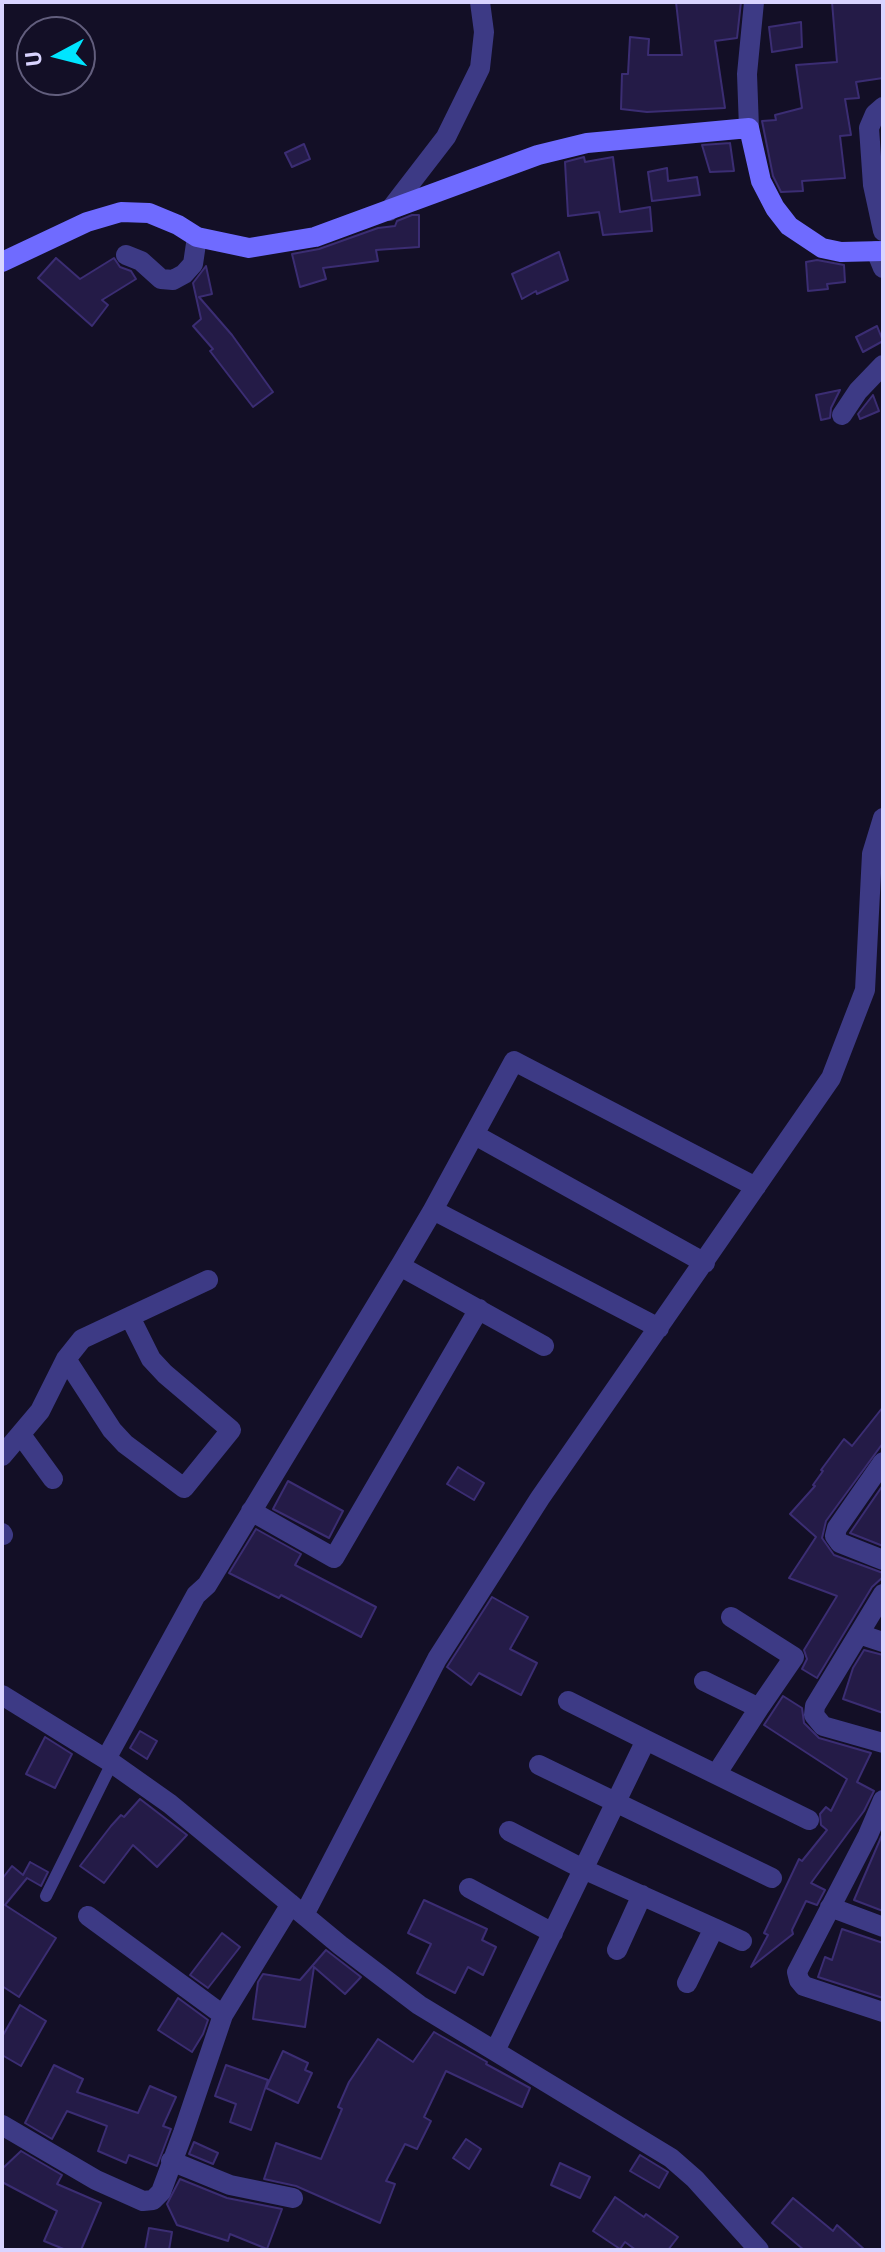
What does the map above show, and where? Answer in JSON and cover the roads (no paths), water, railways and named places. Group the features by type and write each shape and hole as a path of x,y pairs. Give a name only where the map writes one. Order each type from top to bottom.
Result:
{"street":[{"path":"389,211 446,137 465,104 480,68 484,32 480,2"},
{"path":"754,2 747,74 749,128 761,181 789,226 822,248 881,257"},
{"path":"883,107 875,114 869,128 873,185 883,231"},
{"path":"2,262 87,222 121,212 149,213 197,237 249,248 315,237 538,155 587,143 749,128"},
{"path":"126,255 141,261 161,279 173,280 193,264 197,237"},
{"path":"842,415 858,391 883,365"},
{"path":"2,2125 96,2180 143,2201 153,2200 161,2192 223,2015 297,1910 437,1659 540,1498 831,1078 865,990 872,854 883,818"},
{"path":"111,1762 208,1601 207,1585 433,1210 514,1061 756,1187"},
{"path":"475,1135 705,1263"},
{"path":"433,1210 659,1328"},
{"path":"400,1266 544,1346"},
{"path":"2,1456 40,1411 66,1359 82,1339 208,1280"},
{"path":"251,1511 334,1558 479,1309"},
{"path":"66,1359 112,1430 125,1444 184,1488 231,1430 151,1359 130,1317"},
{"path":"21,1435 53,1479"},
{"path":"882,1466 837,1528 835,1536 840,1543 883,1560"},
{"path":"883,1594 815,1706 814,1715 823,1726 883,1743"},
{"path":"717,1773 794,1657 731,1617"},
{"path":"859,1634 883,1642"},
{"path":"704,1681 759,1708"},
{"path":"2,1695 111,1762 170,1804 395,1989 671,2158 695,2179 759,2250"},
{"path":"568,1701 809,1820"},
{"path":"495,2051 646,1740"},
{"path":"539,1765 772,1878"},
{"path":"883,1800 876,1838 830,1907 797,1972 804,1986 883,2012"},
{"path":"509,1831 583,1869 742,1941"},
{"path":"469,1888 553,1933"},
{"path":"617,1950 642,1895"},
{"path":"830,1907 883,1927"},
{"path":"88,1916 223,2015"},
{"path":"687,1983 714,1928"},
{"path":"171,2161 230,2185 293,2198"}],"lane":[{"path":"46,1896 111,1762"}]}
